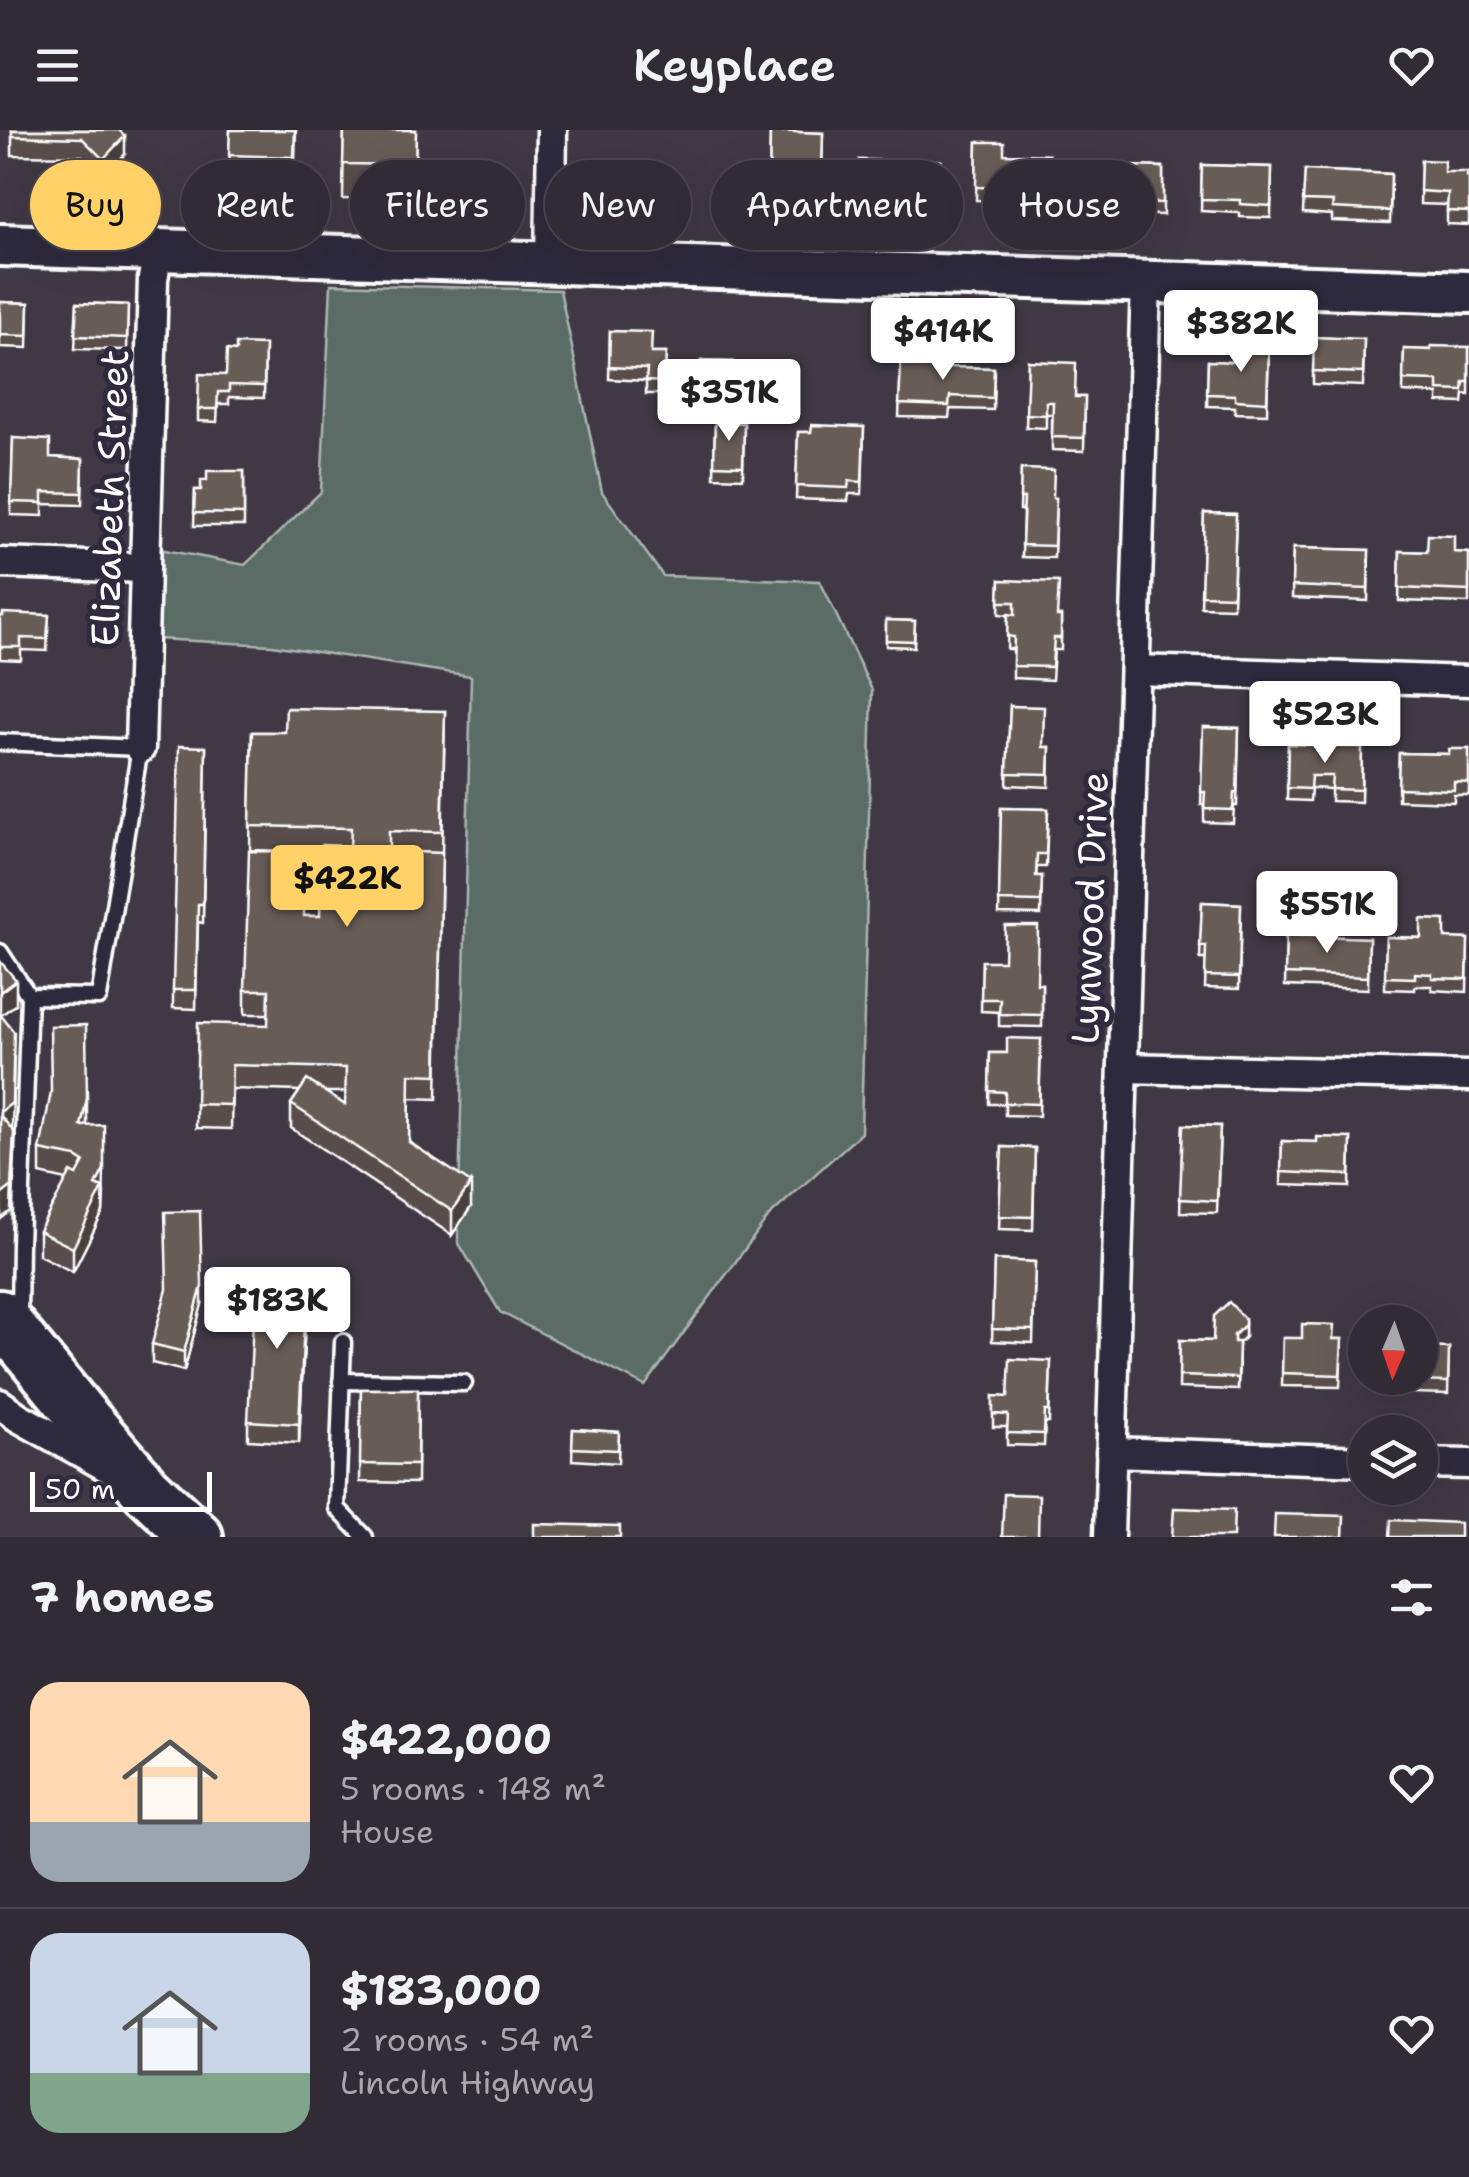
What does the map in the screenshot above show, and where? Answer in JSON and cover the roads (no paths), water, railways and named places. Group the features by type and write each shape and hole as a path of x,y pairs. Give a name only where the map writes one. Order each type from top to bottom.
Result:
{"highway":[{"path":"10,1327 146,1489 197,1537"}],"street":[{"path":"550,263 552,130"},
{"path":"0,245 30,246"},
{"path":"158,250 1469,292"},
{"name":"Elizabeth Street","path":"140,748 153,279 158,250"},
{"name":"Lynwood Drive","path":"1109,1537 1146,281"},
{"path":"0,563 145,568"},
{"path":"1134,670 1469,680"},
{"path":"1123,1068 1469,1076"},
{"path":"0,1404 146,1489"},
{"path":"1111,1452 1348,1460"},
{"path":"1438,1463 1469,1464"}],"lane":[{"path":"0,742 140,748 99,997 28,996"},
{"path":"0,952 28,996 20,1244 10,1327"},
{"path":"343,1342 338,1508 365,1537"},
{"path":"341,1381 464,1383"}]}
